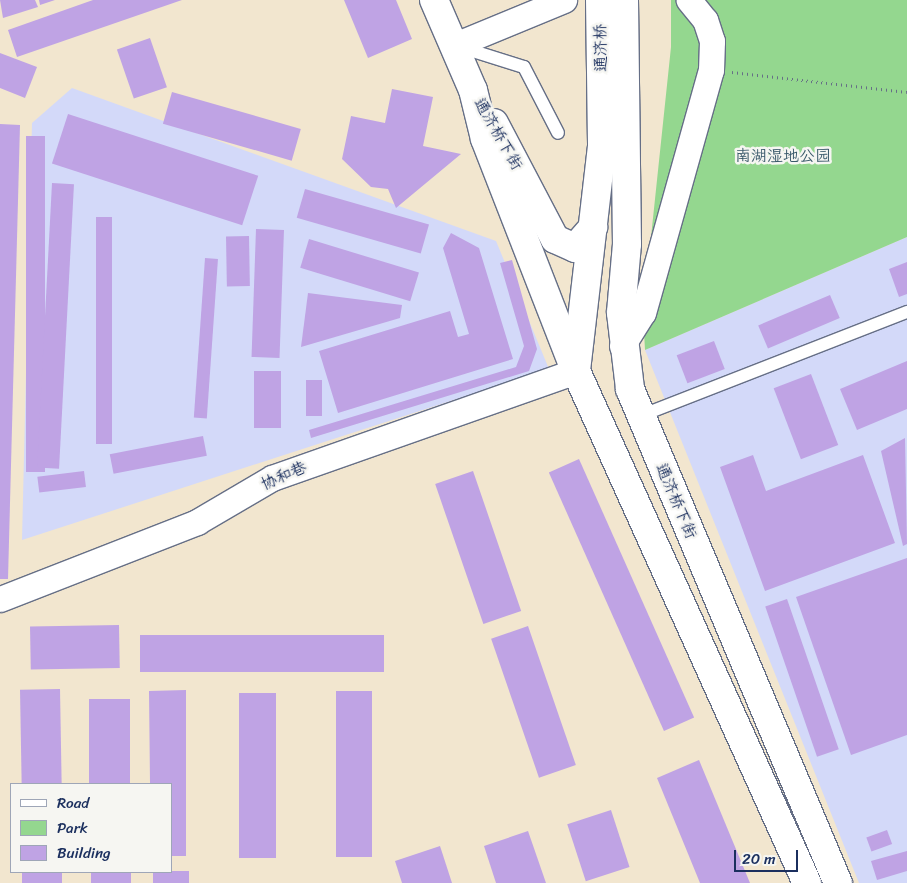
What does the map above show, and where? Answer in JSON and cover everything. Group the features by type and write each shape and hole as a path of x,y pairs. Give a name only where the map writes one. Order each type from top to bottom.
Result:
{"street":[{"name":"通济桥下街","path":"434,0 473,90 485,139 576,371 807,883"},
{"path":"455,45 564,0"},
{"name":"通济桥","path":"600,0 614,96"},
{"name":"通济桥","path":"614,96 624,0"},
{"path":"622,346 643,313 712,70 712,41 705,20 689,0"},
{"name":"通济桥下街","path":"473,90 501,133 555,239 575,248 593,227"},
{"name":"通济桥下街","path":"614,96 622,346 640,416 838,883"},
{"path":"576,371 593,227 614,96"},
{"name":"协和巷","path":"0,599 197,522 272,478 576,371"}],"lane":[{"path":"455,45 524,67 558,133"},
{"path":"640,416 907,312"}],"path":[{"path":"712,70 907,92"}],"shaded area":[{"path":"72,88 496,241 549,369 22,540 32,123"},
{"path":"907,237 907,883 859,883 645,350"}],"green space":[{"name":"南湖湿地公园","path":"671,0 907,0 907,237 645,350 643,313 671,47"}],"building":[{"path":"0,0 35,0 38,7 3,18"},
{"path":"39,0 55,0 40,5"},
{"path":"93,0 182,0 17,57 8,30"},
{"path":"344,0 396,0 412,39 368,58"},
{"path":"150,38 167,87 134,99 117,49"},
{"path":"0,53 37,67 25,98 0,88"},
{"path":"392,89 433,97 423,146 461,154 396,208 388,189 371,187 342,159 351,116 385,123"},
{"path":"172,92 301,129 292,161 163,124"},
{"path":"68,114 258,176 242,225 52,163"},
{"path":"0,124 20,125 8,579 0,579"},
{"path":"26,136 45,136 45,472 26,472"},
{"path":"52,183 74,184 59,469 37,468"},
{"path":"305,189 429,225 421,253 297,218"},
{"path":"96,217 112,217 112,444 96,444"},
{"path":"256,229 284,230 280,358 252,357"},
{"path":"451,233 479,248 513,359 338,413 319,351 450,311 458,337 469,334 443,248"},
{"path":"226,236 249,236 250,286 227,286"},
{"path":"309,239 419,273 410,301 300,268"},
{"path":"205,258 218,259 207,419 194,418"},
{"path":"512,260 537,349 529,371 311,438 309,430 516,367 524,346 500,263"},
{"path":"907,262 907,294 899,297 889,269"},
{"path":"308,293 402,305 400,318 301,347"},
{"path":"830,295 840,318 768,348 758,325"},
{"path":"714,341 725,369 687,383 677,355"},
{"path":"907,361 907,409 857,430 840,389"},
{"path":"254,371 281,371 281,428 254,428"},
{"path":"811,374 838,445 801,459 774,388"},
{"path":"306,380 322,380 322,416 306,416"},
{"path":"203,436 207,456 114,474 110,454"},
{"path":"905,438 907,544 903,546 881,451"},
{"path":"753,455 766,491 863,455 895,543 765,591 720,467"},
{"path":"579,459 694,718 664,731 549,472"},
{"path":"84,471 86,487 39,493 37,477"},
{"path":"473,471 521,611 483,624 435,484"},
{"path":"907,558 907,735 851,755 796,597"},
{"path":"787,599 839,749 817,757 765,606"},
{"path":"119,625 120,668 31,670 30,627"},
{"path":"528,626 576,765 539,778 491,639"},
{"path":"140,635 384,635 384,672 140,672"},
{"path":"60,689 62,783 22,783 20,690"},
{"path":"186,690 186,856 172,856 172,783 150,783 149,691"},
{"path":"336,691 372,691 372,857 336,857"},
{"path":"239,693 276,693 276,858 239,858"},
{"path":"89,699 130,699 130,783 89,783"},
{"path":"699,760 750,883 700,883 657,778"},
{"path":"611,810 630,867 586,881 567,824"},
{"path":"887,830 892,844 871,852 866,838"},
{"path":"528,831 546,883 496,883 484,846"},
{"path":"440,846 452,883 402,883 395,861"},
{"path":"907,851 907,871 877,880 871,861"},
{"path":"172,871 189,871 189,883 153,883 153,873 172,873"},
{"path":"22,873 62,873 62,883 22,883"},
{"path":"91,873 131,873 131,883 91,883"}]}
